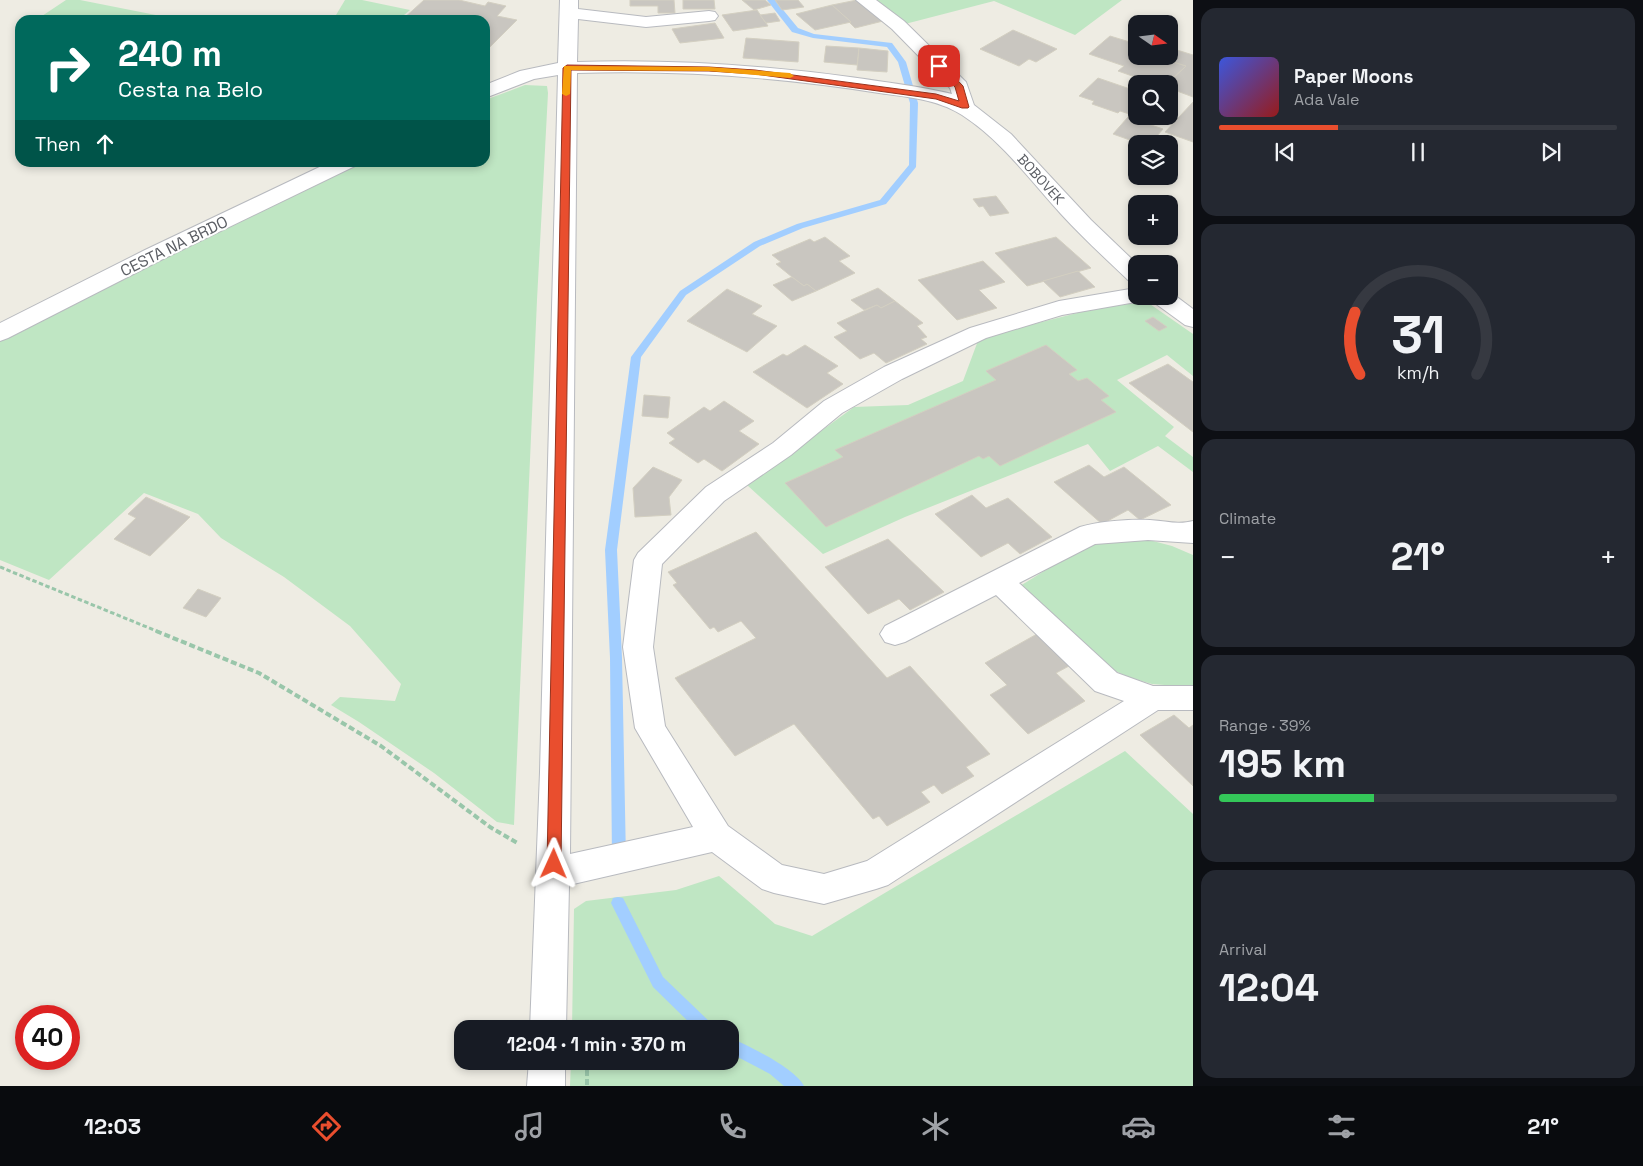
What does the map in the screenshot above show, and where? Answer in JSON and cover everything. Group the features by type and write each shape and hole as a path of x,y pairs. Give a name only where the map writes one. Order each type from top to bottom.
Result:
{"street":[{"path":"865,0 898,25 959,86 965,107"},
{"path":"548,1020 554,869 569,7 646,22 709,16"},
{"path":"490,90 517,76 567,68"},
{"name":"BOBOVEK","path":"567,68 746,71 947,99 965,107 997,130 1083,226 1128,268"},
{"name":"CESTA NA BRDO","path":"0,332 153,255 338,167"},
{"path":"1128,296 1059,308 978,333 893,373 833,407 782,449 715,494 648,560 638,647 650,728 716,836 774,878 824,889 876,874 1153,698"},
{"path":"1172,305 1193,320"},
{"path":"895,634 1090,534 1148,530 1192,534"},
{"path":"998,580 1106,682 1153,698 1193,698"},
{"path":"554,869 603,862 716,836"},
{"path":"546,1086 547,1070"}],"path":[{"path":"0,567 259,673 381,746 490,827 554,869"},
{"path":"586,1086 587,1070"}],"green space":[{"path":"66,0 80,0 156,15 44,15"},
{"path":"345,0 362,0 410,10 404,15 336,15"},
{"path":"874,0 1122,0 1075,35 994,1 905,24"},
{"path":"525,85 547,86 514,825 497,822 434,773 331,705 340,697 395,701 401,684 350,626 284,577 221,538 198,514 144,493 49,580 0,560 0,337 348,167 490,167 490,98"},
{"path":"1128,304 1151,305 1193,334 1193,376 1167,355 1117,380 1174,427 1165,436 1193,457 1193,472 1158,446 1110,471 1088,444 905,517 823,554 747,485 854,407 908,405 963,381 979,338 1101,307"},
{"path":"1105,540 1149,540 1172,546 1193,555 1193,685 1152,684 1128,677 1105,666 1020,586 1072,554"},
{"path":"1125,751 1193,814 1193,1086 570,1086 571,1070 739,1070 739,1020 572,1020 574,909 586,901 676,890 719,876 775,924 812,936"}],"building":[{"path":"424,0 459,0 485,6 488,2 506,6 497,16 517,20 490,47 490,15 408,15"},
{"path":"630,0 674,0 675,13 658,13 658,6 630,6"},
{"path":"683,0 714,0 715,9 683,9"},
{"path":"742,0 765,0 771,5 754,10"},
{"path":"775,0 798,0 804,7 782,10"},
{"path":"857,0 883,21 855,28 832,5"},
{"path":"832,5 851,22 815,30 796,14"},
{"path":"757,10 768,26 733,31 722,15"},
{"path":"775,13 780,21 766,23 760,15"},
{"path":"715,23 724,38 680,43 672,29"},
{"path":"1013,30 1057,49 1036,62 1029,59 1019,66 980,49"},
{"path":"1110,36 1128,41 1128,65 1178,65 1178,63 1186,66 1176,75 1129,75 1118,71 1124,66 1089,54"},
{"path":"746,38 799,42 798,62 743,58"},
{"path":"826,46 859,48 857,65 824,62"},
{"path":"859,48 888,51 887,72 857,70"},
{"path":"1178,50 1193,55 1193,97 1178,91 1176,75 1186,66 1178,63"},
{"path":"1098,78 1128,88 1128,114 1120,111 1118,113 1092,104 1094,101 1079,96"},
{"path":"1193,102 1193,142 1178,135 1165,132 1172,125 1178,125 1178,118"},
{"path":"1128,117 1128,125 1151,125 1163,129 1158,135 1128,135 1128,139 1113,134"},
{"path":"996,196 1009,213 990,216 983,206 979,207 973,199"},
{"path":"825,237 850,256 839,261 855,273 816,291 807,284 804,286 776,264 781,262 772,255 810,239 814,242"},
{"path":"1056,237 1091,268 1027,286 995,253"},
{"path":"983,261 1005,282 979,290 997,308 957,320 918,280"},
{"path":"1078,271 1095,287 1060,297 1043,281"},
{"path":"792,277 804,286 807,284 816,291 792,301 773,285"},
{"path":"878,288 895,301 881,308 877,305 864,310 851,300"},
{"path":"727,289 762,306 752,314 777,326 747,352 687,321"},
{"path":"895,301 923,323 917,326 927,337 921,339 927,344 886,363 874,353 860,359 834,337 847,331 837,323 877,305 881,308"},
{"path":"1153,317 1167,327 1159,331 1145,321"},
{"path":"805,345 838,366 827,373 843,384 807,408 753,372 783,354 787,356"},
{"path":"1046,345 1077,370 1069,374 1078,381 1087,378 1109,396 1101,400 1116,412 1000,466 989,456 983,459 979,456 826,527 785,483 843,457 835,450 996,380 986,371"},
{"path":"1168,364 1193,382 1193,432 1129,383"},
{"path":"644,395 670,397 668,418 642,416"},
{"path":"724,401 754,421 739,431 759,444 722,471 704,459 698,463 669,443 675,439 667,433 704,407 710,411"},
{"path":"1089,465 1104,477 1124,467 1171,505 1140,520 1128,510 1102,524 1054,482"},
{"path":"653,467 682,480 669,497 671,515 635,517 633,488"},
{"path":"972,495 986,508 1008,498 1052,537 1020,554 1008,543 981,557 935,514"},
{"path":"146,497 190,517 150,556 114,539 136,518 128,514"},
{"path":"756,532 887,678 910,666 990,754 966,767 974,776 942,794 934,785 921,792 930,802 887,826 879,816 873,819 794,724 735,756 675,678 756,638 741,621 718,632 714,627 710,629 673,585 677,583 668,572"},
{"path":"888,539 944,592 910,610 899,599 868,614 825,567"},
{"path":"198,589 221,598 206,617 183,608"},
{"path":"1037,634 1069,666 1056,673 1085,701 1028,734 990,695 1007,685 985,663"},
{"path":"1174,715 1189,728 1193,725 1193,786 1140,735"}],"waterway":[{"path":"619,859 616,658 611,550 636,357 683,293 757,244 800,226 883,202 913,165 914,103 902,62 889,45 813,36 795,30 771,0"},
{"path":"618,903 658,982 698,1020"},
{"path":"739,1050 775,1069 796,1086"}],"slow traffic":[{"path":"566,94 567,68 709,69 790,76"}],"route":[{"path":"554,864 567,68 709,69 755,72 936,97 947,99 965,107 959,86 939,66"}]}
